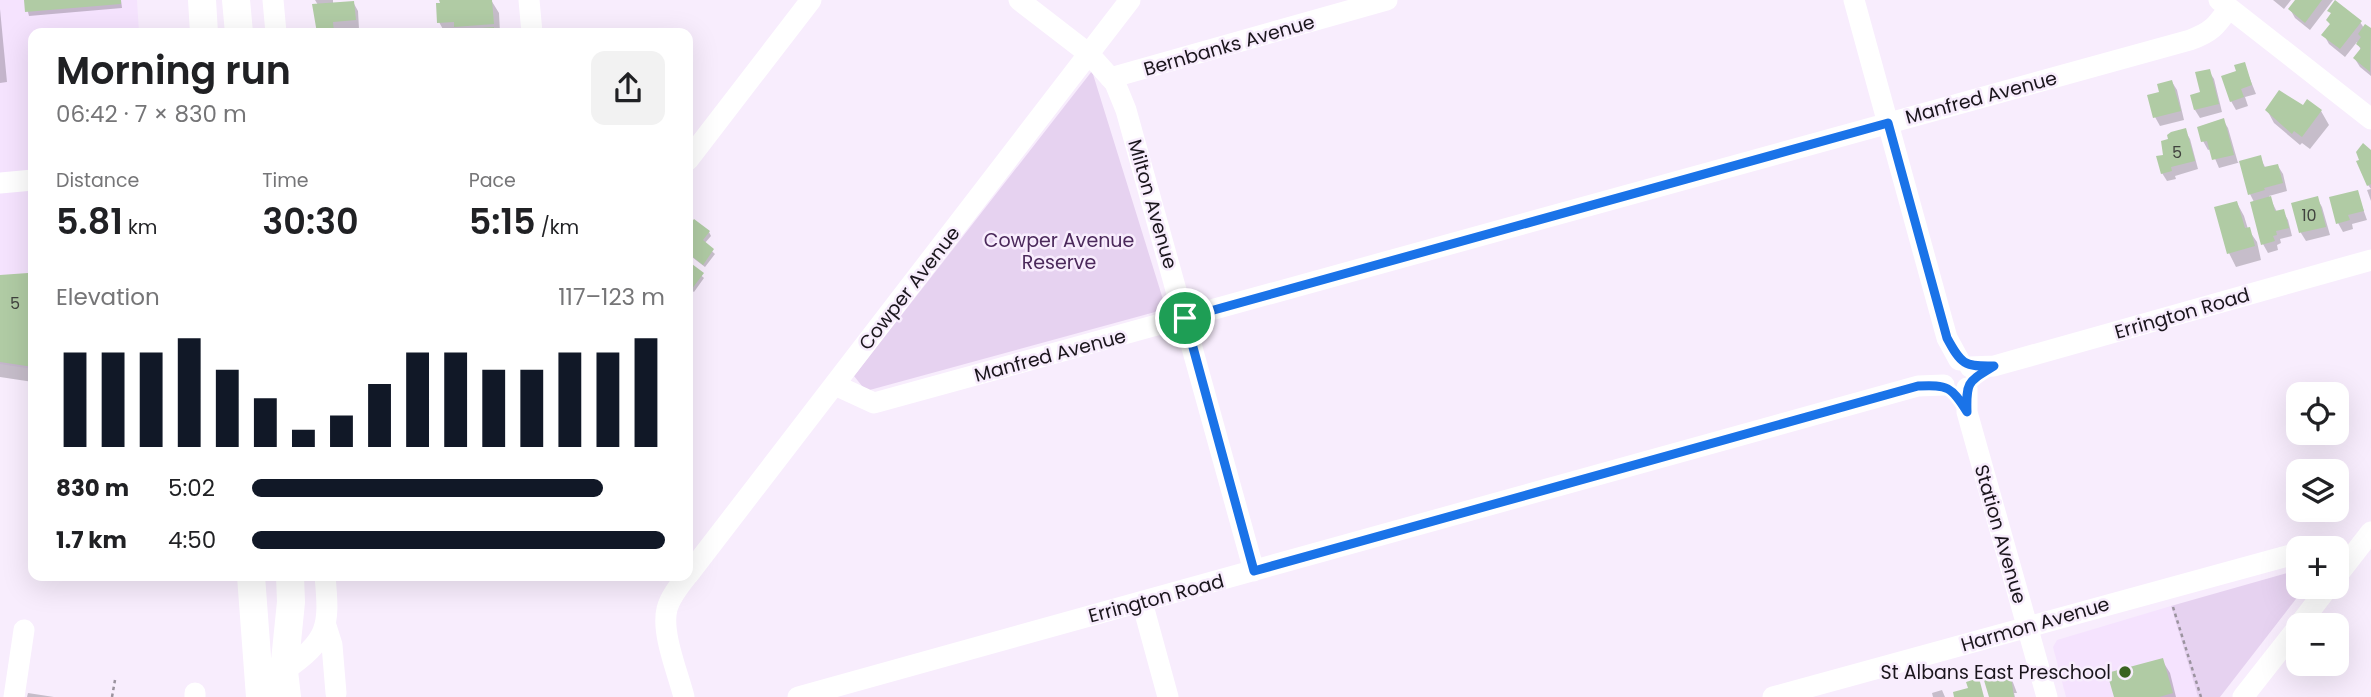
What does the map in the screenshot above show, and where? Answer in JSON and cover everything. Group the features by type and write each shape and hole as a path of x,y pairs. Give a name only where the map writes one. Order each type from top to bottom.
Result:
{"main road":[{"path":"202,0 204,28"},
{"path":"236,0 239,28"},
{"path":"251,581 260,697"},
{"path":"285,684 290,581"}],"street":[{"path":"273,0 276,28"},
{"path":"529,0 532,28"},
{"path":"693,153 810,0"},
{"name":"Milton Avenue","path":"1018,0 1089,54 1110,78 1126,110 1254,571"},
{"name":"Cowper Avenue","path":"693,567 1130,0"},
{"name":"Bernbanks Avenue","path":"1110,78 1387,0"},
{"name":"Station Avenue","path":"1854,0 2046,697"},
{"path":"2224,4 2371,119"},
{"name":"Manfred Avenue","path":"835,385 874,404 2190,40 2214,29 2224,4"},
{"path":"0,183 28,180"},
{"name":"Errington Road","path":"798,697 2371,260"},
{"path":"2349,560 2371,532"},
{"name":"Harmon Avenue","path":"1773,697 2286,556"},
{"path":"285,684 326,626 328,617 325,581"},
{"name":"Cowper Avenue","path":"682,581 667,609 665,624 684,697"},
{"path":"2308,613 2319,599"},
{"path":"1142,602 1168,697"},
{"path":"326,626 332,645 336,693"},
{"path":"14,697 24,630"},
{"path":"2243,697 2286,641"}],"path":[{"path":"2172,603 2201,697"},
{"path":"112,697 115,680"}],"shaded area":[{"path":"0,0 137,0 139,28 28,28 28,368 0,364"},
{"name":"St Albans East Preschool","path":"2171,606 2198,697 2066,697 2053,647 2057,640"}],"green space":[{"name":"Cowper Avenue Reserve","path":"1092,71 1166,309 866,391 854,376"},
{"path":"2286,573 2286,599 2296,599 2220,697 2198,697 2171,606"}],"building":[{"path":"24,0 121,0 121,4 25,12"},
{"path":"439,0 492,0 494,24 454,27 454,22 437,23 436,3 440,3"},
{"path":"2295,0 2322,0 2305,23 2288,9"},
{"path":"2335,0 2362,21 2340,49 2321,35 2330,24 2326,20 2331,13 2327,11"},
{"path":"354,1 356,20 333,22 334,28 316,28 312,4"},
{"path":"2365,24 2371,28 2370,72 2353,58 2361,48 2356,44 2361,37 2358,34"},
{"path":"2245,62 2252,85 2241,89 2244,97 2230,102 2221,76 2236,71 2234,65"},
{"path":"2210,69 2219,104 2194,110 2190,95 2200,92 2195,72"},
{"path":"2172,80 2181,111 2153,118 2147,95 2159,92 2157,84"},
{"path":"2279,90 2303,105 2307,99 2322,110 2302,137 2294,131 2292,134 2265,110"},
{"path":"2224,118 2234,155 2212,160 2207,141 2201,142 2197,127"},
{"path":"2186,128 2195,161 2171,167 2172,171 2161,174 2156,156 2163,155 2161,141 2168,139 2167,135 2171,132"},
{"path":"2363,143 2371,150 2371,184 2367,186 2356,161 2359,160 2356,152"},
{"path":"2261,155 2264,167 2278,164 2283,183 2248,195 2239,161"},
{"path":"2358,190 2364,211 2348,215 2350,220 2336,224 2329,197"},
{"path":"2271,196 2275,211 2284,209 2289,228 2276,231 2277,235 2273,236 2275,241 2261,245 2250,202"},
{"path":"2318,196 2326,227 2299,233 2291,203"},
{"path":"2237,201 2245,228 2250,227 2255,246 2227,254 2214,207"},
{"path":"693,220 710,231 703,240 714,249 703,265 693,257"},
{"path":"693,265 704,273 693,287"},
{"path":"28,273 28,366 0,362 0,275"},
{"path":"2163,658 2173,693 2159,697 2114,697 2107,673"},
{"path":"2010,670 2014,697 1989,697 1983,677"},
{"path":"1979,678 1984,697 1954,697 1953,692 1968,688 1966,682"}],"place":[{"name":"St Albans East Preschool","path":"2125,672"}],"route":[{"path":"1888,123 1947,338 1959,360 1970,367 1994,366 1973,379 1966,388 1967,412 1955,391 1944,385 1918,386 1254,571 1185,318 1888,123"}]}
